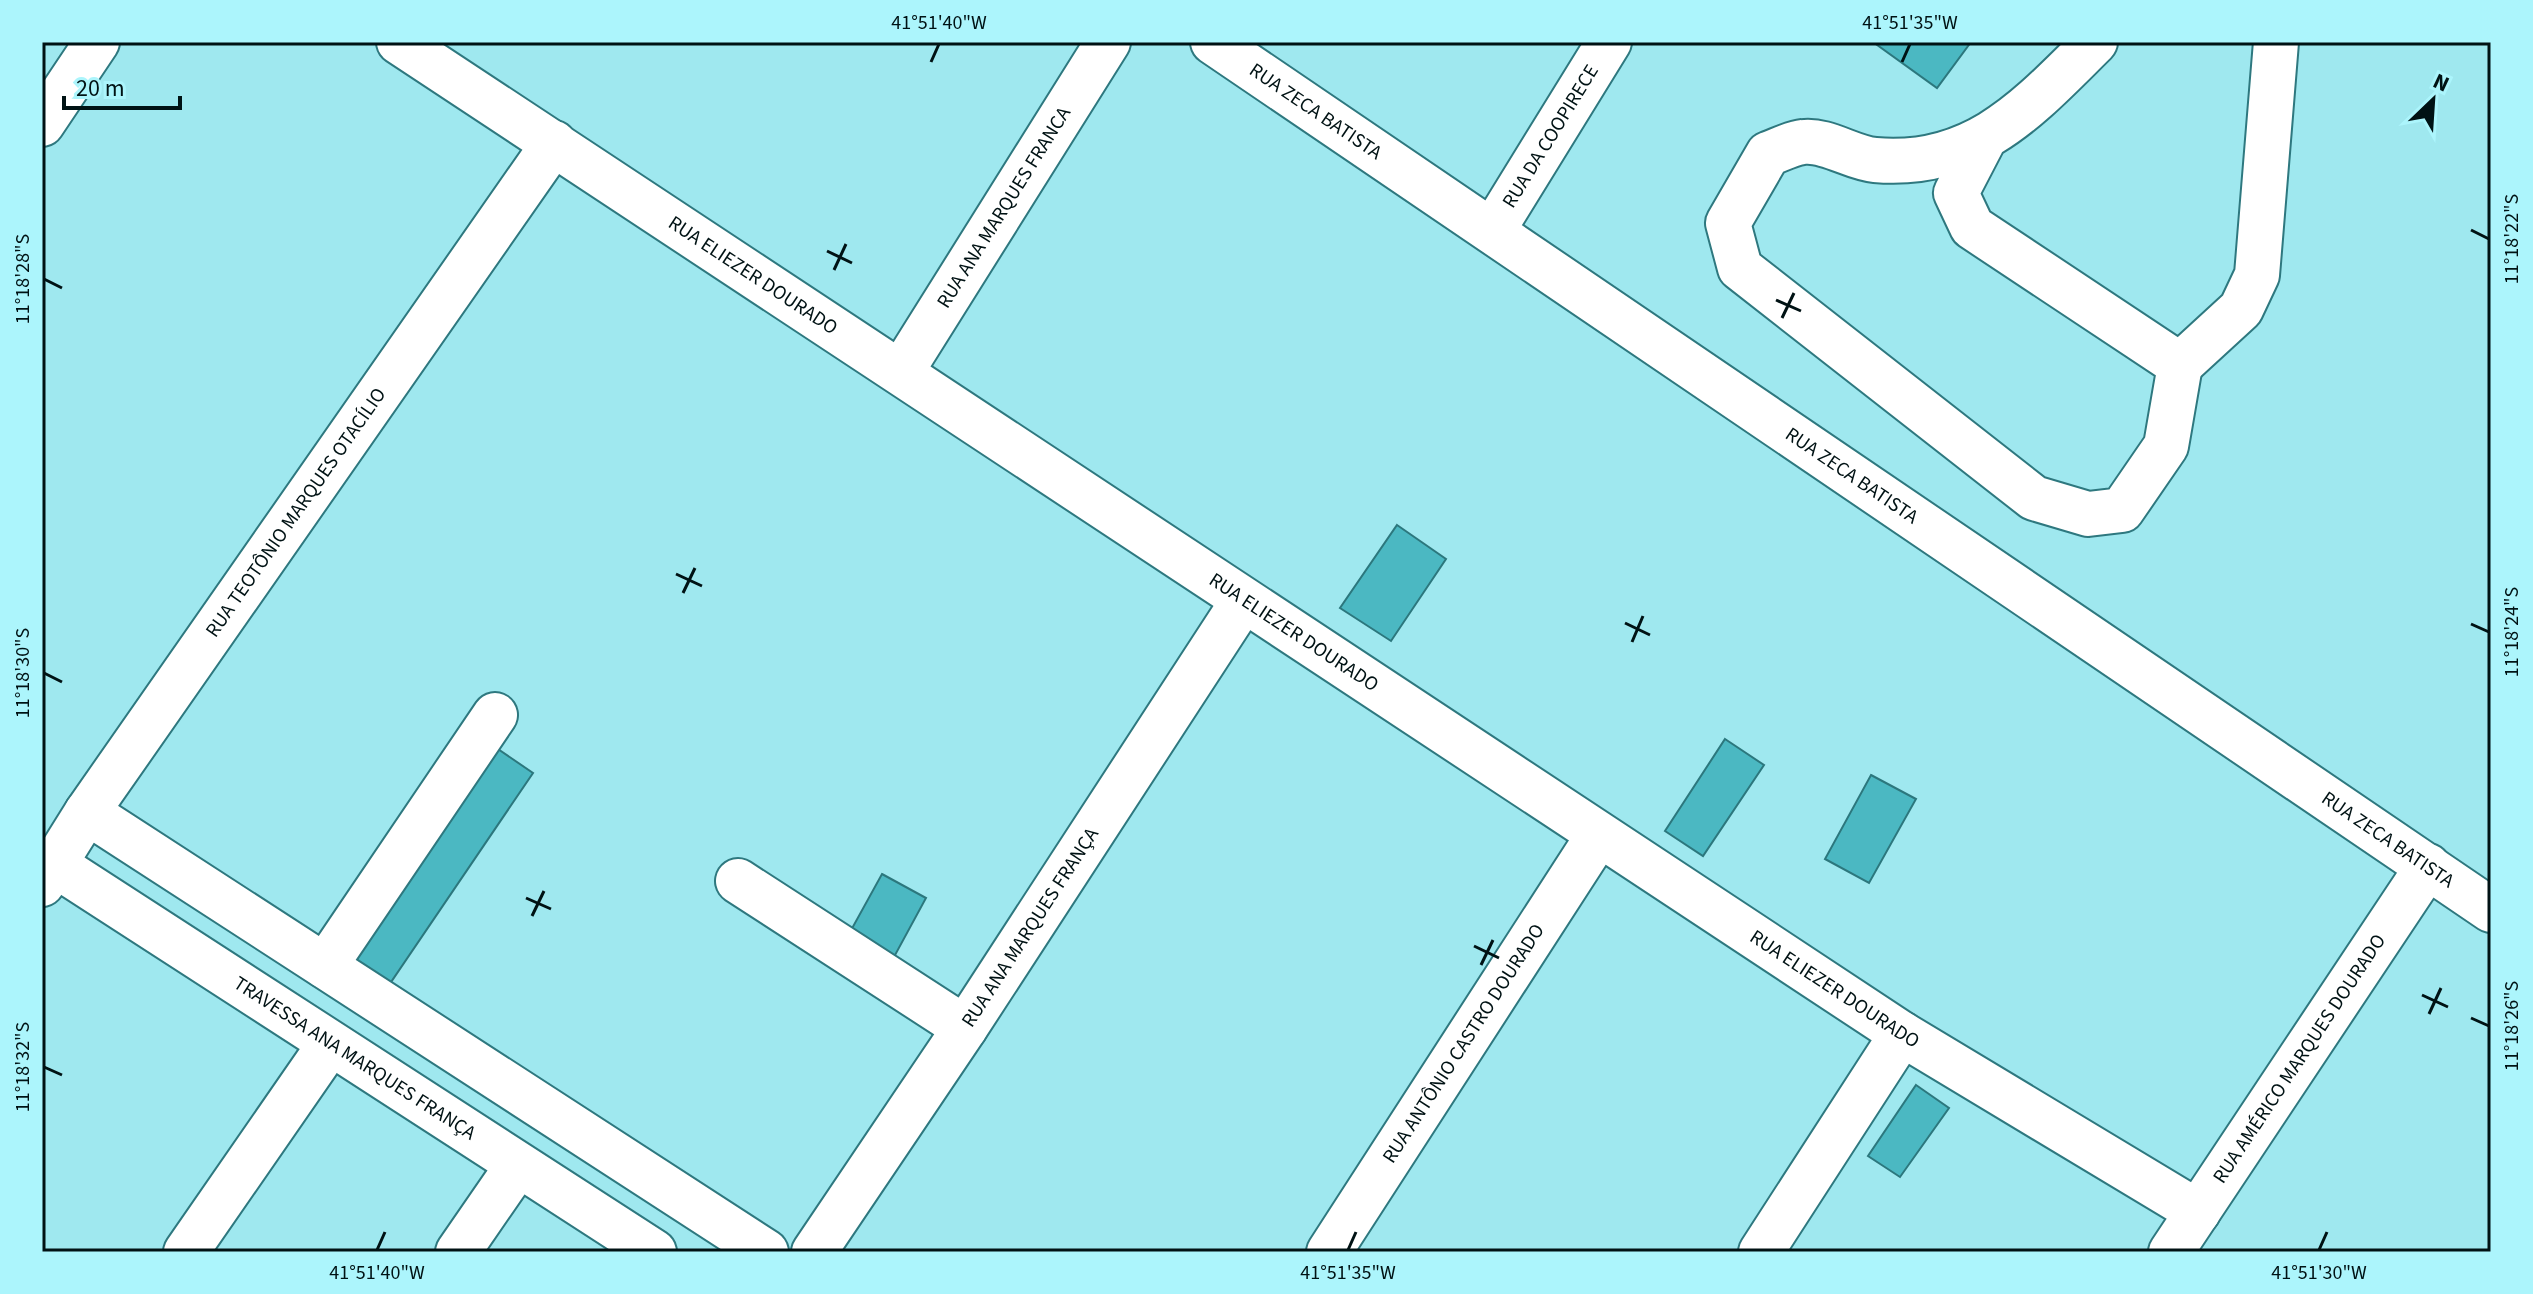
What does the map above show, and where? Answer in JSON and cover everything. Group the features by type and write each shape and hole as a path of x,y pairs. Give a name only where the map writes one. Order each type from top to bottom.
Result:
{"street":[{"path":"42,124 97,42"},
{"name":"RUA ELIEZER DOURADO","path":"399,42 1902,1034 2198,1212"},
{"name":"RUA ANA MARQUES FRANCA","path":"901,372 1108,42"},
{"name":"RUA ZECA BATISTA","path":"1213,42 2491,910"},
{"name":"RUA DA COOPIRECE","path":"1493,230 1609,42"},
{"path":"2095,42 2025,110 1983,141 1909,160 1872,160 1804,141 1768,154 1728,223 1740,268 2034,498 2088,514 2122,510 2166,446 2180,365 2241,309 2257,275 2276,42"},
{"path":"1983,141 1956,193 1972,227 2180,365"},
{"name":"RUA TEOTÔNIO MARQUES OTACÍLIO","path":"48,874 87,812 554,143"},
{"name":"RUA ANA MARQUES FRANÇA","path":"814,1252 965,1028 1243,601"},
{"path":"325,966 495,715"},
{"path":"87,812 766,1252"},
{"name":"RUA ANTÔNIO CASTRO DOURADO","path":"1329,1252 1598,836"},
{"name":"RUA AMÉRICO MARQUES DOURADO","path":"2171,1252 2428,866"},
{"name":"TRAVESSA ANA MARQUES FRANÇA","path":"48,874 330,1044 654,1252"},
{"path":"738,881 965,1028"},
{"path":"1761,1252 1902,1034"},
{"path":"186,1252 330,1044"},
{"path":"458,1252 518,1165"}],"building":[{"path":"1873,42 1971,42 1937,88"},
{"path":"1397,525 1446,559 1391,641 1340,608"},
{"path":"1725,739 1764,765 1703,856 1665,831"},
{"path":"495,747 533,773 389,985 351,958"},
{"path":"1871,775 1916,799 1869,883 1825,859"},
{"path":"882,874 926,898 894,957 850,932"},
{"path":"1916,1085 1949,1108 1900,1177 1868,1156"}]}
